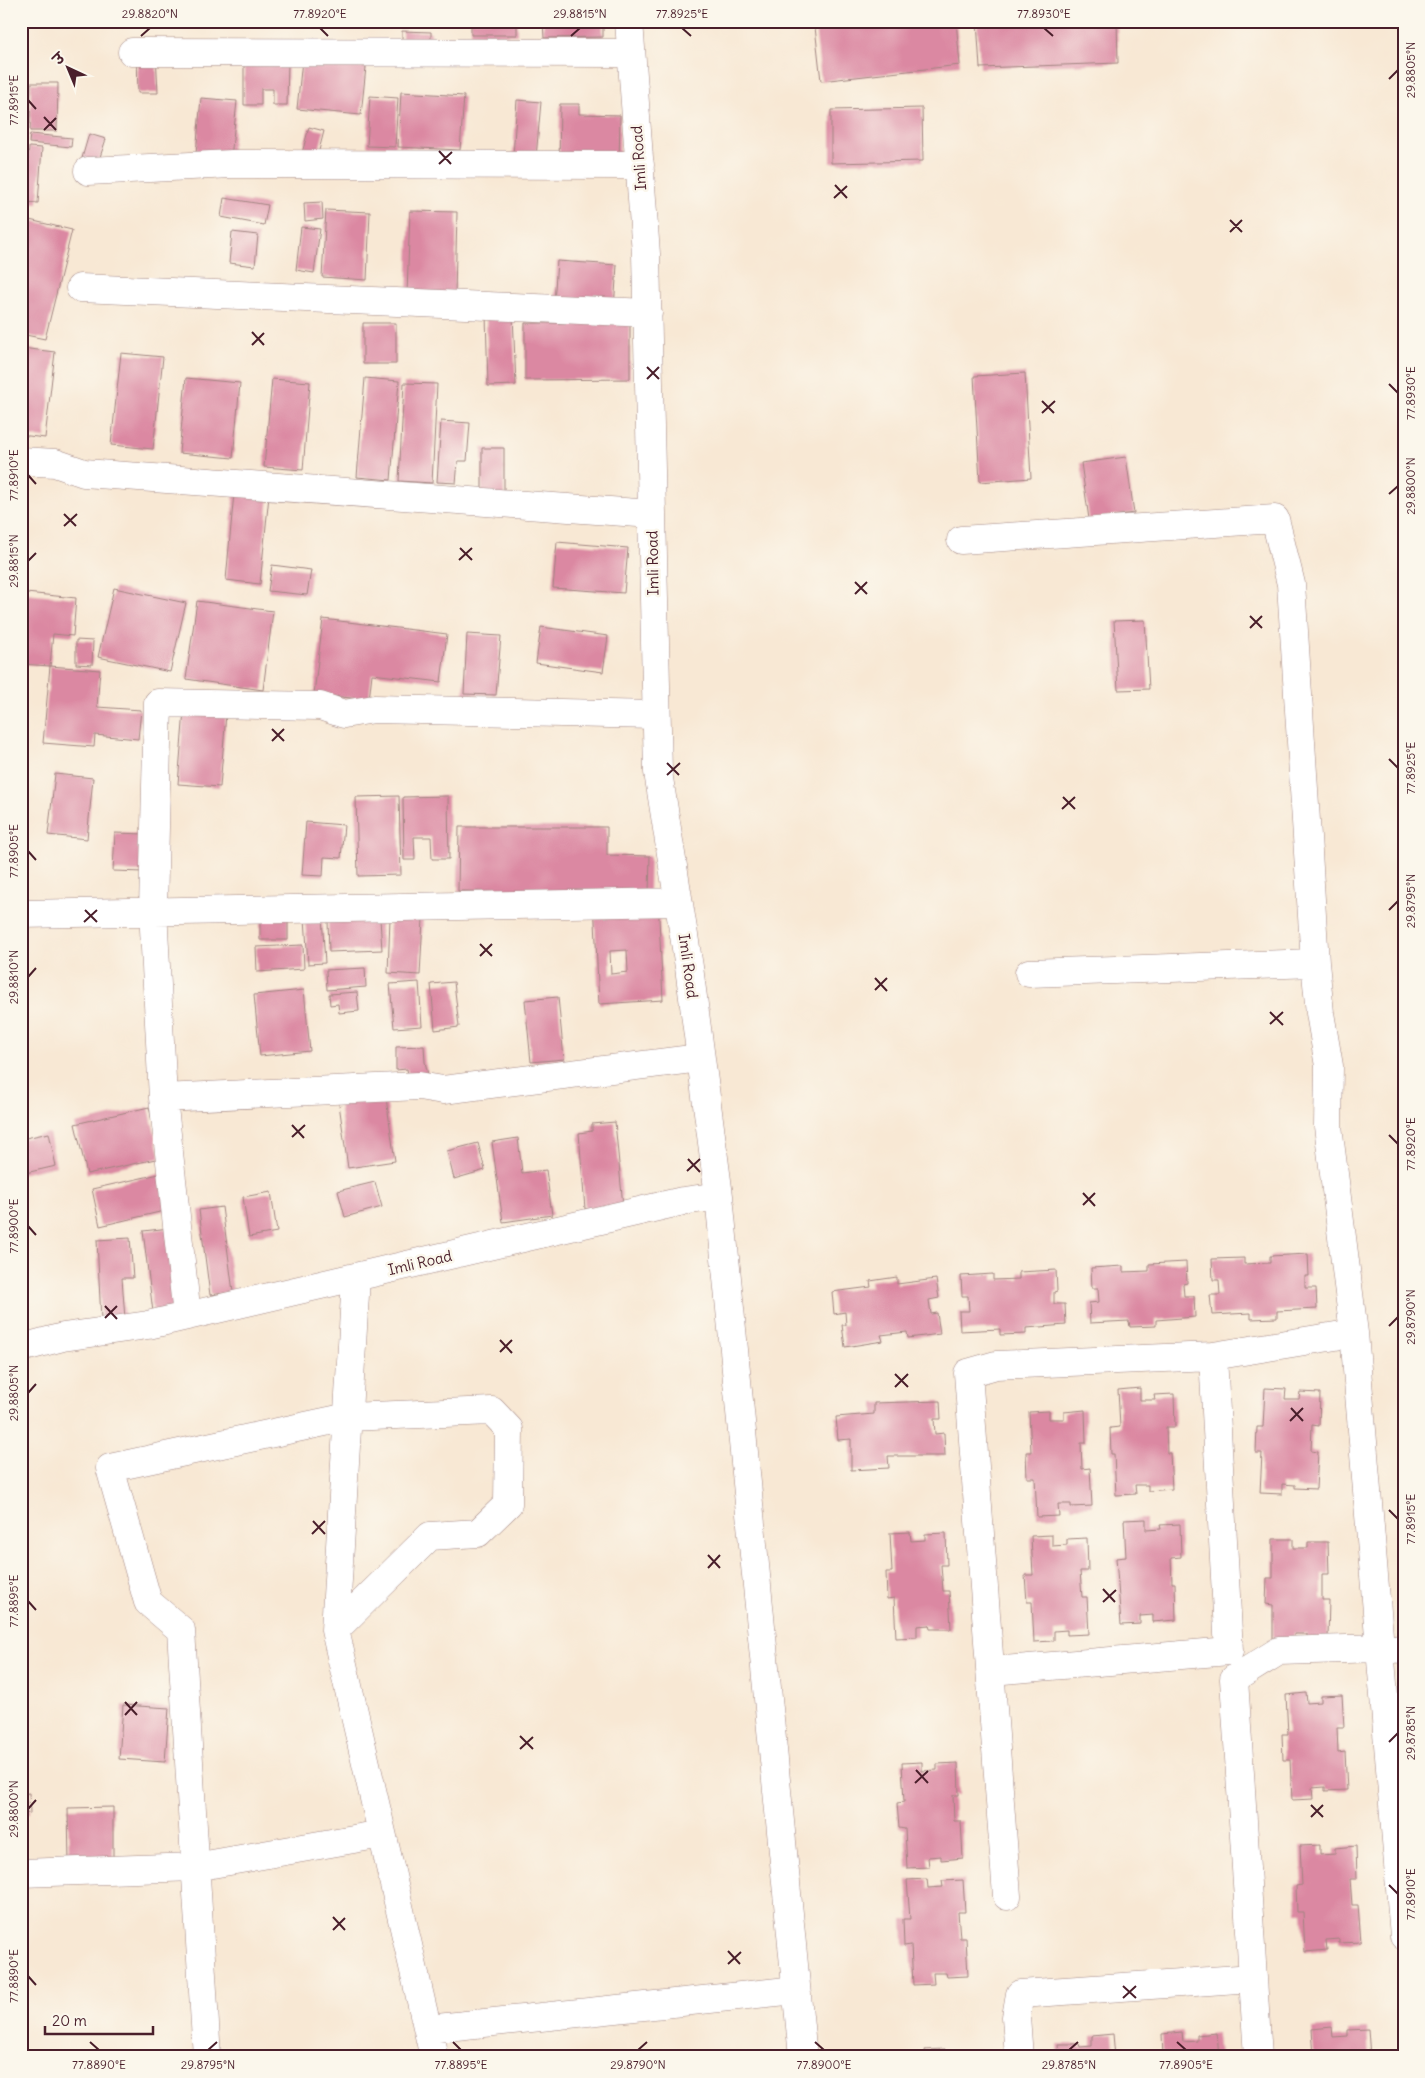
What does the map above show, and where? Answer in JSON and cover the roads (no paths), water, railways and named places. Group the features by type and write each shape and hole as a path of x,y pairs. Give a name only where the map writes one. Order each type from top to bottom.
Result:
{"street":[{"name":"Imli Road","path":"21,1348 62,1336 148,1325 683,1202 719,1196 658,772 648,313 640,165 628,21"},
{"path":"132,52 631,53"},
{"path":"88,172 232,164 640,165"},
{"path":"80,288 648,313"},
{"path":"21,461 55,463 84,473 652,514"},
{"path":"961,540 1275,519 1291,584 1315,963 1320,1013 1329,1066 1328,1126 1392,1648 1404,1936"},
{"path":"187,1316 162,1098 152,910 158,703 320,706 344,714 374,708 656,715"},
{"path":"21,914 152,910 678,902"},
{"path":"1029,973 1315,963"},
{"path":"162,1098 419,1086 443,1090 700,1058"},
{"path":"719,1196 803,2057"},
{"path":"356,1278 335,1630 434,2057"},
{"path":"1007,1896 992,1671 968,1373 996,1365 1213,1356 1354,1333"},
{"path":"992,1671 1229,1650 1213,1356"},
{"path":"207,2057 181,1630 148,1602 110,1468 348,1417 492,1411 509,1429 508,1504 478,1533 430,1536 335,1630"},
{"path":"1258,2057 1234,1679 1279,1650 1392,1648"},
{"path":"21,1873 195,1867 382,1834"},
{"path":"1019,2057 1016,2017 1020,1994 1253,1978"},
{"path":"428,2029 796,1990"}]}
